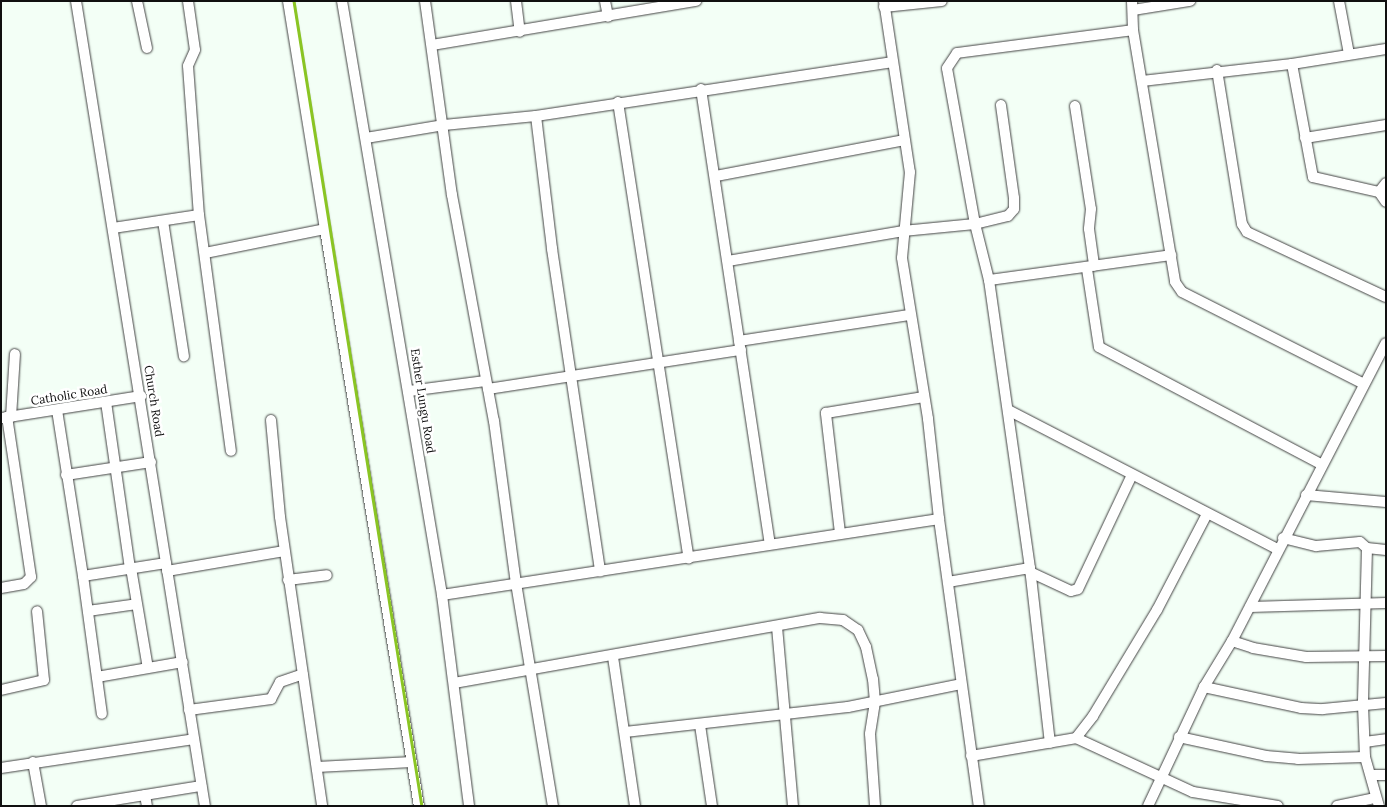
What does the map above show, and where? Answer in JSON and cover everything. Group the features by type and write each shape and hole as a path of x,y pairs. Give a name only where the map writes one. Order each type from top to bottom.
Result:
{"street":[{"name":"Church Road","path":"76,1 141,396 205,806"},
{"path":"138,1 147,48"},
{"path":"188,1 195,50 188,66 199,215 230,451"},
{"path":"288,1 419,806"},
{"name":"Esther Lungu Road","path":"342,1 442,594 469,806"},
{"path":"425,1 444,125 452,195 486,385 553,806"},
{"path":"516,1 520,32"},
{"path":"605,1 608,17"},
{"path":"432,45 520,32 696,1"},
{"path":"942,1 884,4 910,172 903,231 902,258 909,316 924,397 961,684 980,806"},
{"path":"1190,1 1132,6 1133,30 1175,282 1182,292 1364,384"},
{"path":"1339,1 1349,54"},
{"path":"1050,743 1030,570 989,280 975,224 947,79 947,68 952,58 970,51 1133,30"},
{"path":"1142,81 1217,70 1292,64 1386,49"},
{"path":"366,138 444,125 536,116 701,89 893,62"},
{"path":"1292,64 1313,177 1383,188 1386,202"},
{"path":"1217,70 1242,224 1247,232 1386,297"},
{"path":"701,89 716,176 770,544"},
{"path":"618,102 661,363 690,558"},
{"path":"728,261 903,231 975,224 1008,216 1014,209 1001,105"},
{"path":"1075,106 1091,209 1089,229 1090,267 1099,347 1321,464"},
{"path":"536,116 600,571"},
{"path":"1305,138 1386,125"},
{"path":"716,176 905,140"},
{"path":"113,228 199,215"},
{"path":"163,221 184,356"},
{"path":"205,253 325,229"},
{"path":"989,280 1171,255"},
{"path":"409,391 572,376 661,363 740,346 909,316"},
{"path":"1148,806 1204,687 1250,607 1321,464 1364,384 1381,359 1386,343"},
{"path":"1,588 24,584 30,577 6,417 15,354"},
{"name":"Catholic Road","path":"6,417 141,396"},
{"path":"840,533 826,412 924,397"},
{"path":"106,402 130,568 148,668"},
{"path":"57,410 102,714"},
{"path":"1008,410 1132,476 1278,549"},
{"path":"271,420 273,463 284,551 322,806"},
{"path":"66,475 151,462"},
{"path":"948,582 1030,570 1071,591 1078,589 1132,476"},
{"path":"1306,495 1386,502"},
{"path":"1076,738 1093,716 1157,610 1207,514"},
{"path":"442,594 939,519"},
{"path":"1283,538 1316,546 1360,542 1367,548 1386,550"},
{"path":"1337,806 1377,802 1365,756 1362,705 1367,548"},
{"path":"83,576 130,568 167,567 284,551"},
{"path":"288,580 327,574"},
{"path":"1250,607 1386,603"},
{"path":"88,611 137,604"},
{"path":"1,690 44,680 37,610"},
{"path":"454,683 613,657 820,618 843,620 852,625 866,647 875,702 870,734 875,806"},
{"path":"776,627 793,806"},
{"path":"1232,641 1253,648 1306,657 1386,656"},
{"path":"613,657 636,806"},
{"path":"97,677 183,662"},
{"path":"190,710 271,699 280,682 303,674"},
{"path":"625,732 785,715 875,702 961,684"},
{"path":"1204,687 1301,708 1386,703"},
{"path":"700,725 712,806"},
{"path":"1179,737 1274,757 1365,756"},
{"path":"971,756 1076,738 1161,780 1215,798 1278,806"},
{"path":"1,768 194,739"},
{"path":"1365,742 1386,739"},
{"path":"33,762 42,806"},
{"path":"317,767 412,762"},
{"path":"1371,775 1386,775"},
{"path":"77,806 202,786"},
{"path":"145,795 147,806"}],"railway":[{"path":"294,1 422,806"}]}
